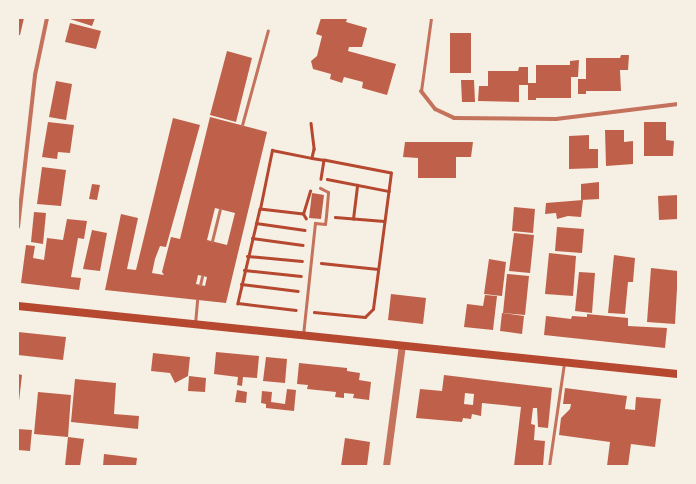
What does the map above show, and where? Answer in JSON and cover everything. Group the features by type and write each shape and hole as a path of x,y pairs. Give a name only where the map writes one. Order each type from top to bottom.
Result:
{"main road":[{"path":"18,306 195,326 402,345 678,374"}],"street":[{"path":"18,227 35,75 47,18"},
{"path":"421,91 435,109 454,118 556,119 678,104"},
{"path":"386,466 402,345"}],"lane":[{"path":"421,91 431,18"},
{"path":"242,125 268,30"},
{"path":"303,337 315,223 325,224 326,216 328,192 320,188"},
{"path":"212,241 220,210"},
{"path":"200,285 202,276"},
{"path":"195,326 197,300"},
{"path":"549,466 564,362"}],"path":[{"path":"311,123 314,149 312,158"},
{"path":"300,311 242,305 238,299 260,209 272,150 391,173 373,309 365,317 315,312"},
{"path":"303,214 311,190 320,188 324,160"},
{"path":"321,178 389,191"},
{"path":"353,218 357,185"},
{"path":"260,209 303,214"},
{"path":"256,223 304,230 308,222 303,214"},
{"path":"326,216 384,221"},
{"path":"252,238 304,245"},
{"path":"244,270 310,277"},
{"path":"241,284 308,292"}],"building":[{"path":"18,18 24,18 20,35 18,35"},
{"path":"67,18 95,18 92,26"},
{"path":"321,18 347,19 346,22 367,28 362,47 349,47 348,51 396,64 387,95 362,88 363,82 344,77 342,83 330,79 331,74 313,69 311,61 317,56 322,36 316,34"},
{"path":"70,23 101,31 96,49 65,42"},
{"path":"450,33 471,33 471,73 450,73"},
{"path":"227,51 252,58 236,122 210,115"},
{"path":"621,55 629,55 628,70 620,70 621,91 586,91 586,94 578,94 578,79 586,79 586,58 620,58"},
{"path":"579,60 578,77 571,77 571,98 536,98 536,100 528,100 528,85 519,85 519,102 478,101 479,86 488,86 488,71 518,71 519,67 528,67 528,83 536,83 536,65 570,65 570,61"},
{"path":"461,80 474,80 475,102 462,102"},
{"path":"56,81 72,84 66,120 49,117"},
{"path":"210,117 267,132 226,303 105,290 121,214 138,218 127,269 136,270 173,118 200,125 166,247 160,246 152,273 164,275 162,272 171,237 180,239","holes":["215,208 235,213 227,245 207,240","198,275 207,277 205,286 196,284"]},
{"path":"48,122 74,125 70,153 58,152 57,159 42,157"},
{"path":"644,122 666,122 666,140 674,141 673,156 644,156"},
{"path":"605,130 624,130 624,142 633,141 633,164 606,166"},
{"path":"589,135 589,149 598,149 598,168 569,169 569,136"},
{"path":"405,142 473,142 471,157 456,157 456,178 418,178 418,158 403,157"},
{"path":"42,167 66,170 61,206 37,204"},
{"path":"599,182 599,199 581,200 581,184"},
{"path":"92,184 100,185 97,200 89,199"},
{"path":"312,193 324,195 321,219 309,218"},
{"path":"678,195 678,219 659,220 658,196"},
{"path":"583,200 581,217 568,216 557,219 556,213 545,214 546,203"},
{"path":"514,207 535,209 533,233 512,231"},
{"path":"34,212 46,213 43,244 31,242"},
{"path":"67,219 87,221 84,239 78,238 71,277 81,278 79,290 21,283 26,245 35,246 33,258 44,260 47,238 63,240"},
{"path":"557,227 584,229 582,253 555,251"},
{"path":"92,230 107,233 100,271 83,269"},
{"path":"514,233 534,235 530,273 509,271"},
{"path":"549,253 576,256 573,296 545,294"},
{"path":"614,255 635,258 633,282 628,282 625,314 608,313"},
{"path":"489,259 506,262 502,296 484,294"},
{"path":"651,268 678,271 675,324 647,322"},
{"path":"579,272 595,273 592,313 575,311"},
{"path":"507,274 529,276 525,315 503,313"},
{"path":"391,294 426,298 423,324 388,320"},
{"path":"485,295 497,296 493,330 464,327 467,304 483,306"},
{"path":"502,313 524,316 522,334 500,331"},
{"path":"587,314 628,318 628,326 667,328 665,348 544,335 546,316 571,319 572,316 587,317"},
{"path":"18,332 66,337 63,360 18,355"},
{"path":"216,352 259,356 257,378 243,377 242,386 237,385 238,377 214,374"},
{"path":"153,353 190,357 188,376 175,383 170,373 151,371"},
{"path":"266,357 287,359 285,383 263,381"},
{"path":"299,363 347,368 347,371 360,373 359,380 371,382 369,400 353,398 354,394 344,393 344,398 335,397 336,392 307,389 308,385 297,384"},
{"path":"18,374 22,375 19,401 18,401"},
{"path":"444,375 552,388 548,428 538,427 537,408 533,408 531,424 535,425 534,440 545,441 543,466 514,466 521,407 482,403 481,416 472,414 471,419 463,418 462,422 416,418 420,389 442,391","holes":["465,393 474,394 473,405 464,404"]},
{"path":"189,376 206,378 205,392 188,391"},
{"path":"75,379 116,383 114,414 139,416 138,429 71,422"},
{"path":"565,388 627,396 625,409 635,410 636,397 661,399 655,447 631,444 628,466 607,466 610,442 559,435 561,418 570,409 571,404 563,404"},
{"path":"287,389 296,390 294,411 266,408 266,404 261,403 262,391 272,392 271,402 285,404"},
{"path":"237,390 247,392 246,403 235,402"},
{"path":"38,392 71,395 68,437 34,434"},
{"path":"18,429 32,430 30,451 18,450"},
{"path":"68,437 84,439 80,466 65,466"},
{"path":"345,438 370,442 367,466 341,466"},
{"path":"104,454 137,458 136,466 103,466"}]}
